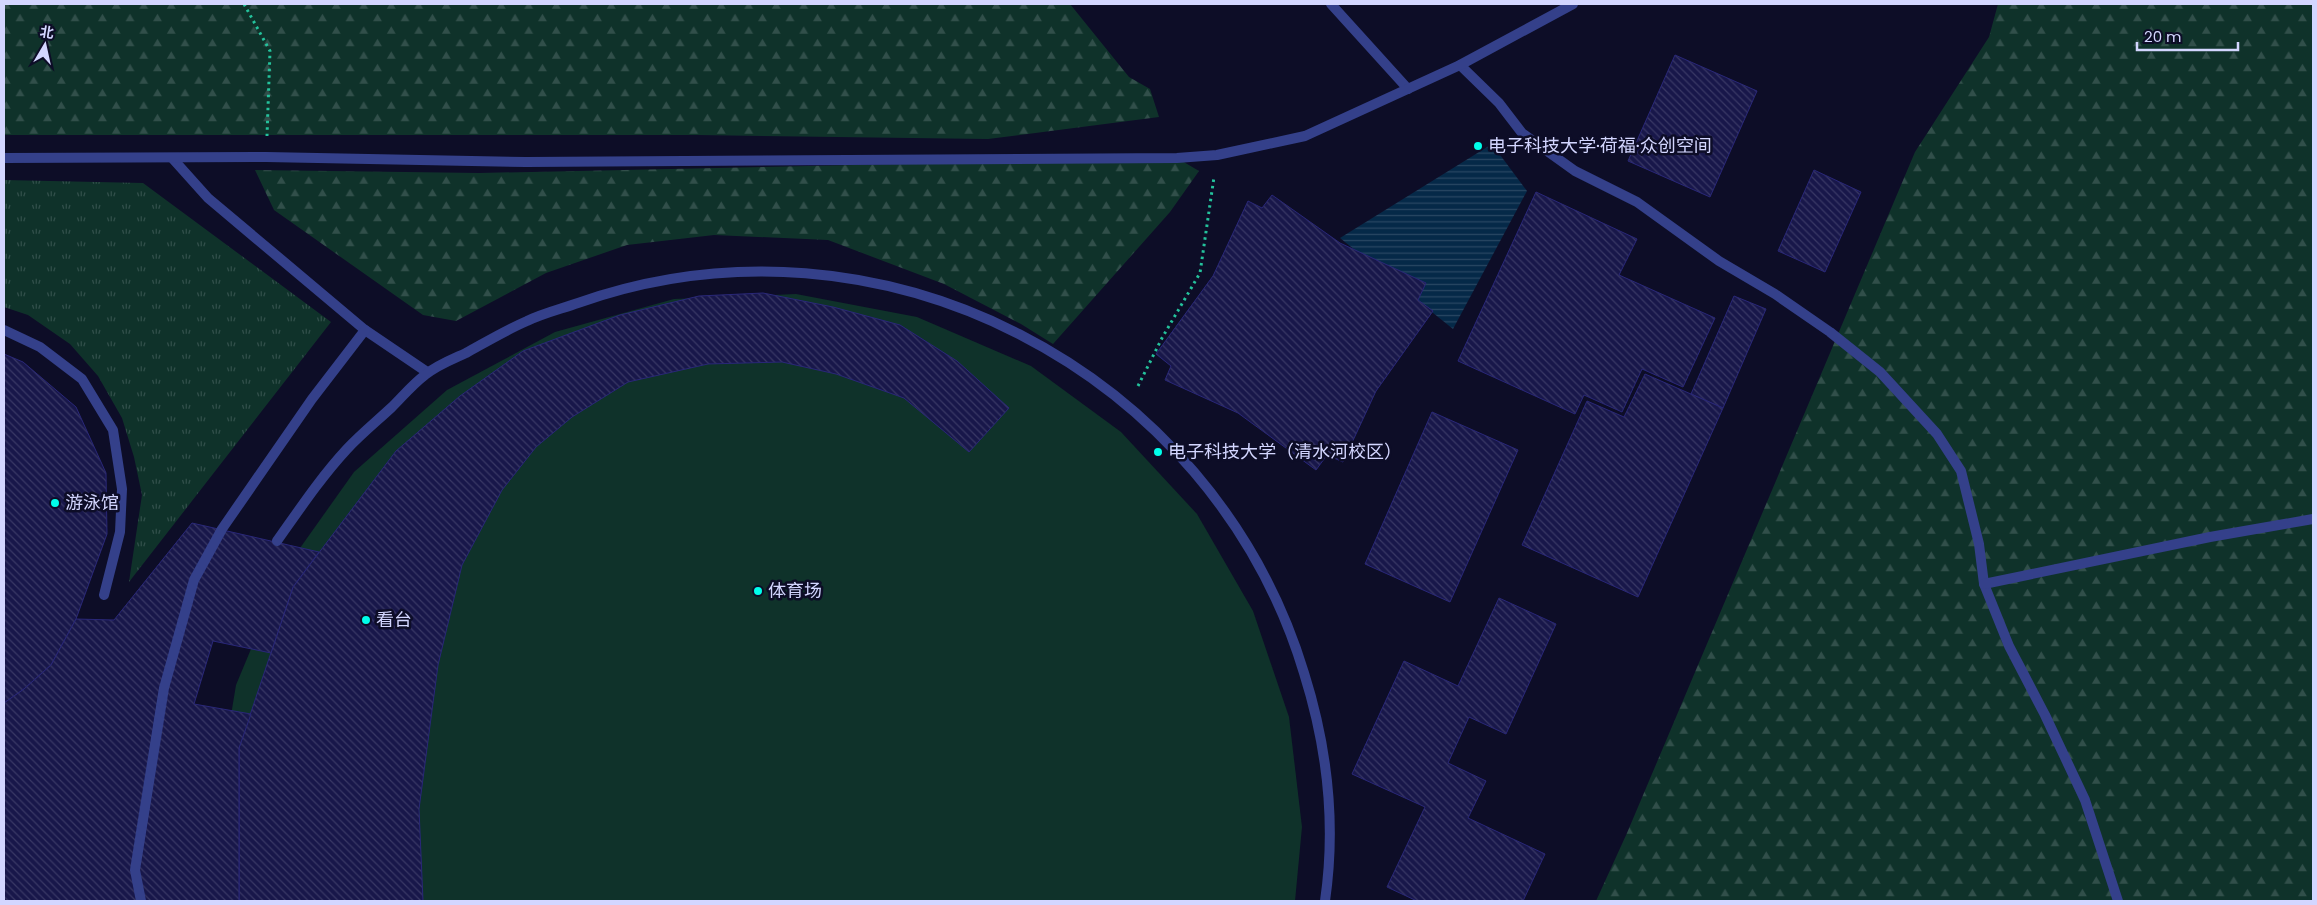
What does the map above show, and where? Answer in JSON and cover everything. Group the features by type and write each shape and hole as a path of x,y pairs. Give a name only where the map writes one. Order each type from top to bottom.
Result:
{"street":[{"path":"1331,4 1408,89"},
{"path":"4,158 173,159 266,157 526,162 1168,158 1217,155 1305,136 1460,65 1573,4"},
{"path":"1460,65 1499,103 1522,133 1575,171 1637,202 1719,261 1775,294 1830,332 1880,372 1937,434 1962,471 1979,544 1984,584 2009,646 2045,715 2084,800 2118,901"},
{"path":"173,159 208,198 365,330 427,372"},
{"path":"277,541 306,499 347,449 427,372 528,320 617,289 710,272 804,272 898,287 988,317 1070,363 1129,405 1166,439 1207,485 1243,535 1273,588 1296,645 1314,704 1325,764 1330,825 1325,901"},
{"path":"4,330 40,347 82,379 114,430 122,489 120,532 104,595"},
{"path":"140,901 135,870 164,688 194,580 222,529 312,399 365,330"},
{"path":"1984,584 2313,519"}],"path":[{"path":"244,4 270,51 266,157"},
{"path":"1129,405 1162,338 1200,272 1217,155"}],"green space":[{"path":"4,4 1070,4 1129,77 1150,89 1159,117 988,139 698,135 4,135"},
{"path":"1998,4 2313,4 2313,901 1596,901 1627,833 1915,152 1989,37"},
{"path":"1177,158 1199,171 1170,212 1053,344 1021,324 944,284 828,240 714,235 627,245 546,273 456,321 423,315 274,210 255,170 479,173"},
{"path":"4,180 143,183 331,322 129,582 142,495 134,457 122,418 98,376 70,344 28,315 4,307"},
{"name":"体育场","path":"796,294 917,317 1031,366 1121,432 1197,514 1253,611 1289,717 1302,827 1295,901 222,901 216,806 236,685 283,572 354,472 447,390 555,332 674,299"}],"water":[{"path":"1492,144 1527,191 1453,329 1340,238"}],"building":[{"path":"1675,55 1757,91 1710,197 1628,161"},
{"path":"1814,170 1861,192 1825,272 1778,251"},
{"path":"1536,192 1637,239 1619,275 1715,318 1683,387 1642,369 1622,412 1584,395 1575,414 1458,361"},
{"path":"1272,195 1340,243 1426,283 1418,300 1433,311 1376,391 1343,462 1327,455 1316,470 1238,413 1165,380 1171,366 1156,354 1213,276 1248,201 1262,208"},
{"name":"看台","path":"763,293 833,307 900,325 957,361 1009,408 969,452 904,398 836,374 782,362 708,364 628,382 572,417 536,447 502,490 462,565 438,665 419,809 423,901 239,901 239,748 293,587 396,451 460,396 523,351 620,315 699,296"},
{"path":"1734,296 1766,309 1723,408 1691,394"},
{"name":"游泳馆","path":"4,354 23,362 76,407 106,473 107,534 76,619 51,665 24,689 4,703"},
{"path":"1645,374 1723,408 1638,597 1522,545 1587,401 1624,417"},
{"path":"1432,412 1518,450 1450,602 1365,564"},
{"path":"192,523 319,552 293,587 271,653 213,641 194,704 251,714 239,748 239,901 4,901 4,703 24,689 51,665 76,619 114,620"},
{"path":"1499,598 1556,624 1506,734 1469,717 1448,763 1486,781 1468,818 1545,854 1523,901 1417,901 1387,887 1425,807 1352,774 1404,661 1458,686"}],"place":[{"name":"电子科技大学·荷福·众创空间","path":"1478,146"},
{"name":"电子科技大学（清水河校区）","path":"1158,452"},
{"name":"游泳馆","path":"55,503"},
{"name":"体育场","path":"758,591"},
{"name":"看台","path":"366,620"}]}
